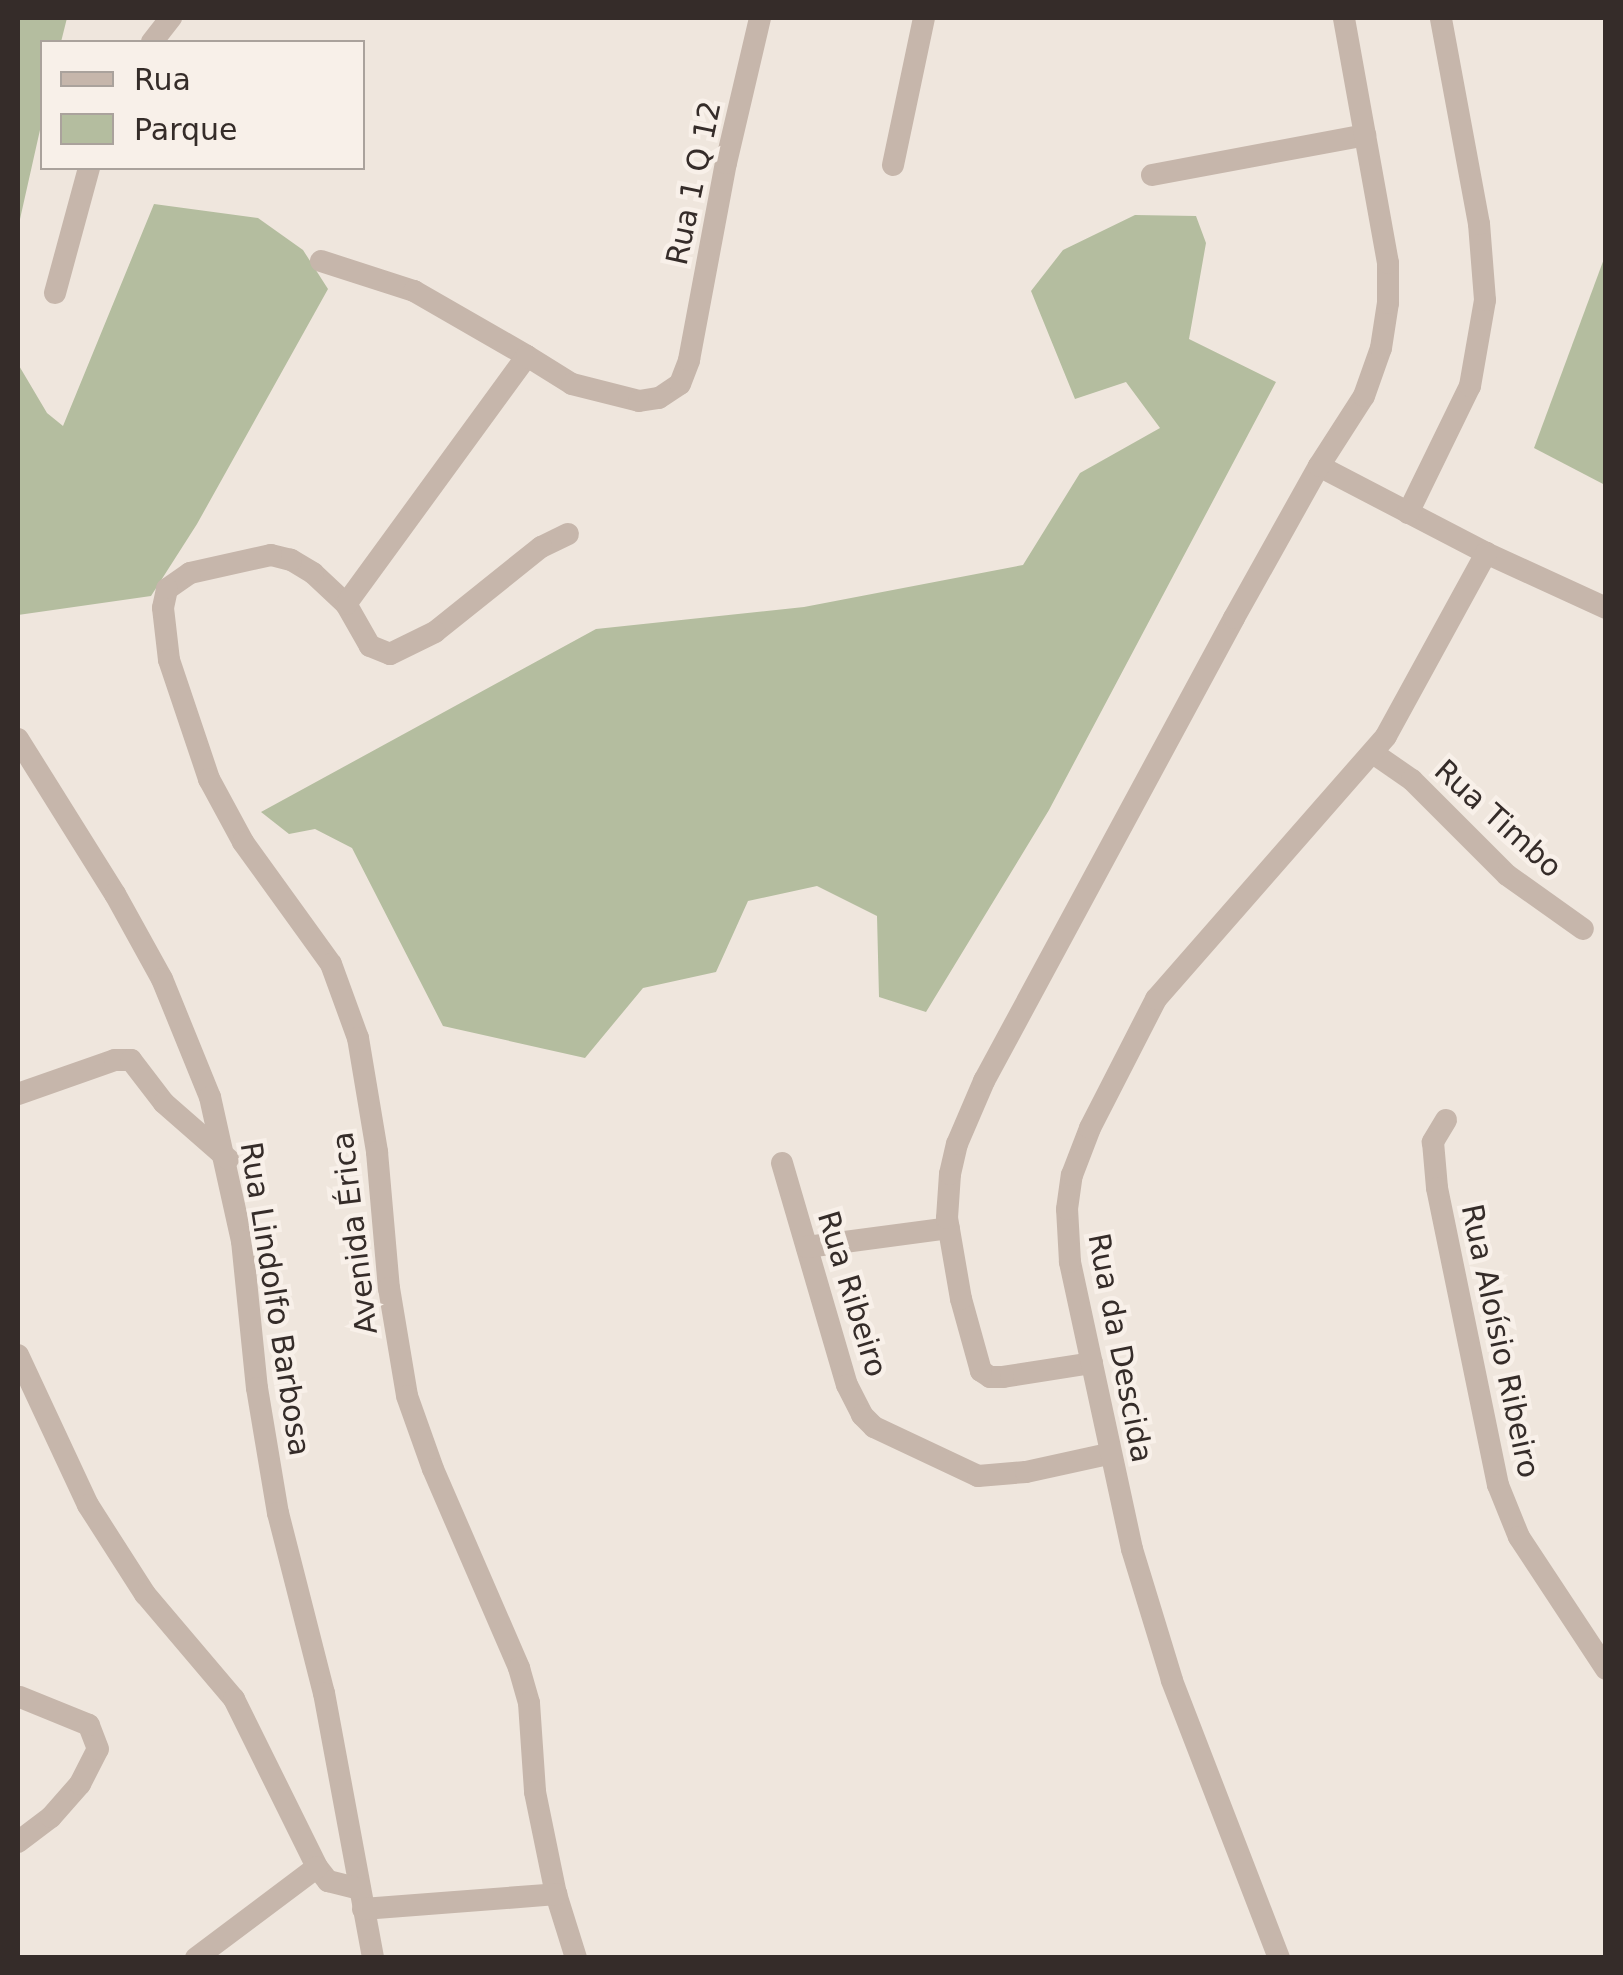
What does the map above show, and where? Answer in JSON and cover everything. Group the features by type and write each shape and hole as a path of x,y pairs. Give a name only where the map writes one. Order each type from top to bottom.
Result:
{"street":[{"path":"154,40 171,18"},
{"name":"Rua 1 Q 12","path":"527,356 572,384 639,401 672,392 689,360 760,18"},
{"path":"893,166 924,18"},
{"path":"1092,1363 1003,1377 990,1377 981,1370 965,1318 947,1196 958,1144 984,1081 1318,466 1364,396 1382,348 1388,263 1344,18"},
{"path":"1408,513 1470,386 1485,300 1479,224 1440,18"},
{"path":"1152,175 1365,135"},
{"path":"55,293 89,170"},
{"path":"321,262 414,291 527,356 346,604 370,646 390,654 462,612 541,547 568,534"},
{"path":"1318,466 1486,553 1606,608"},
{"name":"Rua da Descida","path":"1278,1958 1172,1680 1108,1454 1102,1399 1065,1236 1072,1175 1112,1080 1156,999 1373,753 1420,677 1486,553"},
{"name":"Avenida Érica","path":"346,604 312,573 292,560 272,555 190,573 167,589 163,608 169,660 209,780 244,842 330,964 358,1038 408,1396 433,1469 520,1668 530,1703 535,1792 556,1894"},
{"name":"Rua Lindolfo Barbosa","path":"18,738 116,894 162,979 197,1060 228,1159 278,1513 324,1693 372,1958"},
{"name":"Rua Timbo","path":"1373,753 1412,780 1507,875 1583,928"},
{"path":"18,1094 115,1060 131,1060 164,1103 228,1159"},
{"name":"Rua Aloísio Ribeiro","path":"1446,1120 1435,1131 1433,1142 1437,1188 1498,1485 1519,1537 1606,1670"},
{"name":"Rua Ribeiro","path":"782,1164 854,1402 874,1427 978,1476 1026,1472 1108,1454"},
{"path":"807,1247 949,1228"},
{"path":"18,1355 88,1505 145,1594 234,1699 317,1867 328,1881 362,1899 556,1894 576,1958"},
{"path":"18,1699 88,1726 98,1750 80,1784 51,1818 18,1842"},
{"path":"196,1958 317,1867"}],"green space":[{"path":"18,18 67,18 62,40 40,40 40,130 18,228"},
{"path":"154,204 258,218 303,250 328,289 197,524 151,596 18,615 18,364 47,413 63,426"},
{"path":"1135,215 1196,216 1206,243 1189,339 1276,382 1049,810 926,1012 879,997 877,916 817,886 748,901 716,972 643,988 585,1058 443,1026 352,848 315,829 289,834 261,812 596,629 804,607 1023,565 1080,473 1160,428 1126,382 1075,399 1031,291 1063,250"},
{"path":"1605,256 1605,485 1534,448"}]}
